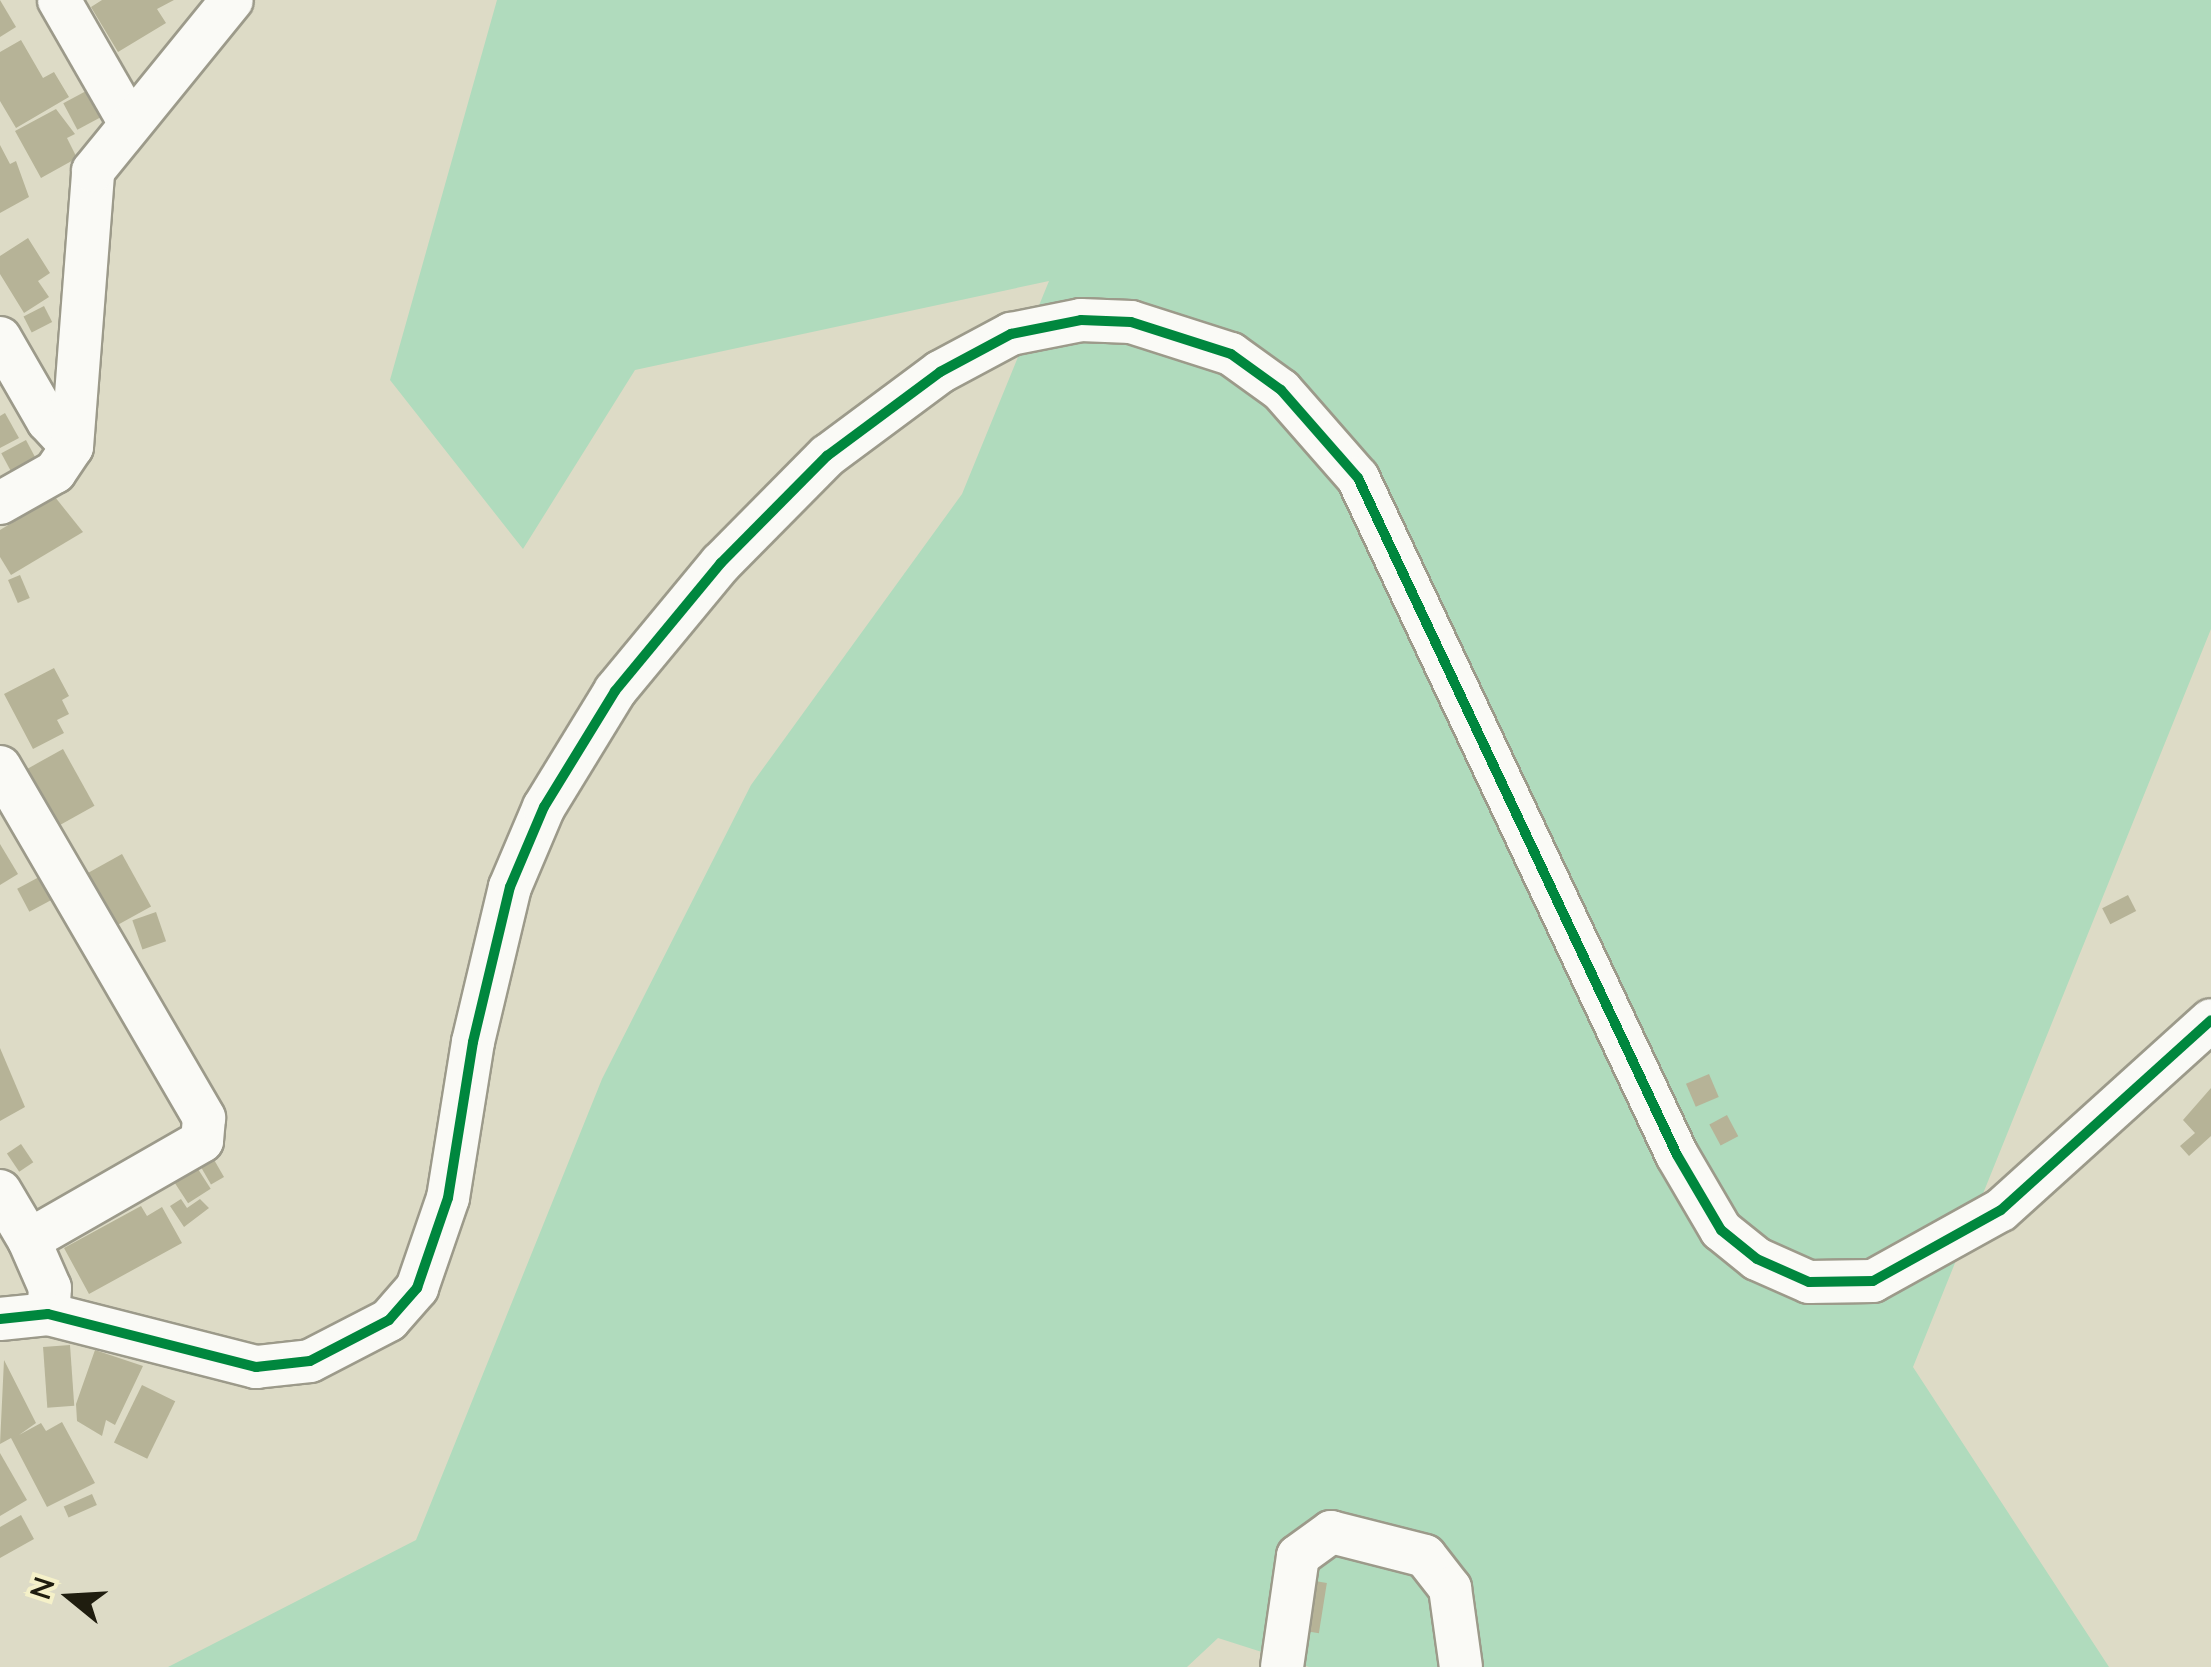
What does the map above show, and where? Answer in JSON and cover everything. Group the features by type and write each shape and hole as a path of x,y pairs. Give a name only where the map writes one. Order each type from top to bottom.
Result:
{"street":[{"path":"59,0 128,120"},
{"path":"0,503 55,472 72,447 87,194 93,171 128,120 232,0"},
{"path":"0,1319 48,1314 256,1367 310,1360 389,1320 418,1288 448,1198 473,1042 510,887 544,807 615,692 722,563 827,456 940,372 1010,334 1081,320 1131,322 1230,354 1281,390 1358,478 1677,1155 1721,1230 1757,1259 1809,1282 1873,1281 2000,1210 2211,1020"},
{"path":"0,338 48,421 72,447"},
{"path":"0,768 204,1118 202,1141 28,1240"},
{"path":"0,1191 50,1288 48,1314"},
{"path":"1282,1667 1298,1556 1331,1532 1425,1556 1450,1588 1461,1667"}],"green space":[{"path":"497,0 2211,0 2211,629 1913,1367 2109,1667 1309,1667 1218,1638 1187,1667 168,1667 416,1540 602,1079 751,785 962,494 1049,281 635,370 523,549 390,380"}],"building":[{"path":"0,0 16,27 0,37"},
{"path":"102,0 174,0 157,9 166,23 118,52 91,7"},
{"path":"21,40 43,78 54,72 69,97 16,128 0,101 0,52"},
{"path":"88,90 102,116 77,130 63,103"},
{"path":"56,109 75,134 67,138 77,158 41,178 15,131"},
{"path":"0,145 10,164 16,161 29,197 0,213"},
{"path":"28,238 50,273 38,281 49,297 24,313 0,274 0,256"},
{"path":"44,306 52,322 32,332 24,316"},
{"path":"5,413 19,438 0,448 0,416"},
{"path":"26,440 37,461 13,474 1,453"},
{"path":"55,497 83,532 11,575 0,557 0,530"},
{"path":"20,575 30,598 18,603 8,580"},
{"path":"54,668 69,696 62,700 69,714 57,720 64,733 33,749 4,694"},
{"path":"63,749 95,806 59,826 27,769"},
{"path":"0,844 18,874 0,885"},
{"path":"122,854 151,906 115,926 86,874"},
{"path":"41,876 53,899 29,912 17,889"},
{"path":"2128,895 2136,911 2110,924 2102,908"},
{"path":"156,912 166,941 142,949 132,920"},
{"path":"0,1048 25,1107 0,1121"},
{"path":"1709,1074 1719,1097 1696,1107 1686,1084"},
{"path":"2211,1088 2211,1136 2189,1156 2180,1146 2195,1133 2183,1120"},
{"path":"1727,1115 1738,1136 1721,1146 1709,1124"},
{"path":"21,1144 33,1162 19,1172 7,1154"},
{"path":"213,1158 224,1177 211,1185 200,1166"},
{"path":"196,1166 211,1189 188,1203 173,1181"},
{"path":"181,1199 187,1208 200,1199 209,1208 184,1227 170,1206"},
{"path":"141,1206 147,1216 162,1207 182,1243 89,1294 64,1248"},
{"path":"70,1345 74,1406 47,1408 43,1347"},
{"path":"95,1350 143,1366 115,1425 106,1420 102,1436 77,1421 76,1404"},
{"path":"4,1360 36,1423 19,1435 41,1423 46,1431 62,1422 95,1483 47,1507 11,1438 0,1444"},
{"path":"142,1385 175,1401 147,1459 114,1443"},
{"path":"0,1453 27,1500 0,1516"},
{"path":"92,1494 97,1505 69,1518 64,1507"},
{"path":"21,1515 34,1539 0,1558 0,1527"},
{"path":"1315,1581 1327,1583 1319,1633 1307,1631"}],"cycle path":[{"path":"0,1319 48,1314 256,1367 310,1361 389,1320 417,1288 448,1198 473,1042 510,887 544,807 615,691 721,563 827,456 940,372 1011,334 1081,320 1131,322 1231,354 1281,390 1358,478 1677,1155 1721,1230 1757,1259 1809,1282 1873,1281 2001,1210 2211,1020"}]}
